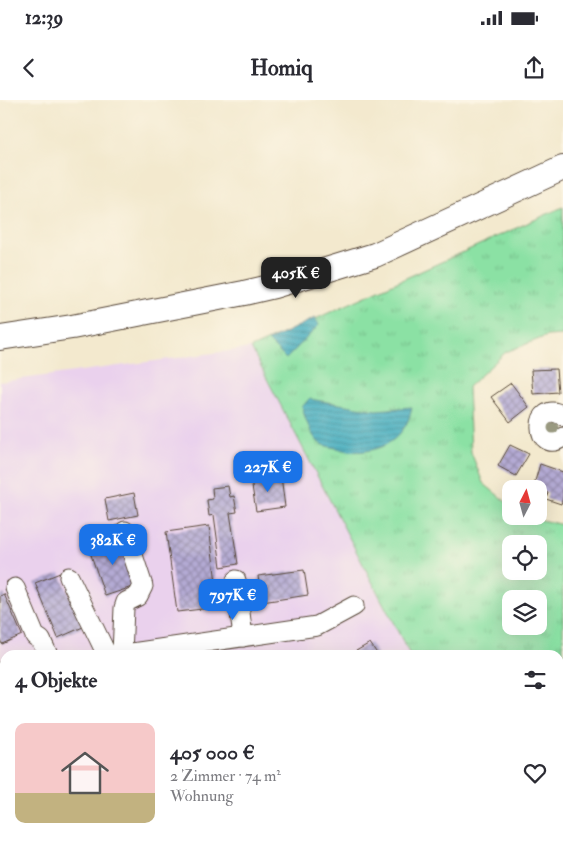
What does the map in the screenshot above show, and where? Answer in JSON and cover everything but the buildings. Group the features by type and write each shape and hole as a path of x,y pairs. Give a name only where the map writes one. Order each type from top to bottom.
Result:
{"main road":[{"path":"0,338 72,327 244,293 283,283 375,255 563,168"}],"street":[{"path":"563,416 557,413 546,415 542,419 540,429 542,434 551,440 563,437"},
{"path":"122,650 124,608 126,602 138,596 143,586 125,531"},
{"path":"69,577 105,650"},
{"path":"236,580 243,637"},
{"path":"15,588 35,636 41,640 46,650"},
{"path":"150,650 317,626 354,606"}],"shaded area":[{"path":"251,348 407,650 0,650 0,382"}],"green space":[{"path":"563,207 563,335 547,336 506,352 468,387 471,452 483,483 502,499 502,525 548,525 548,522 563,525 563,650 407,650 251,348"}],"water":[{"path":"315,318 319,325 286,359 268,341"},
{"path":"309,399 376,410 412,407 402,431 384,446 373,450 348,451 323,445 314,437 302,407"}]}
